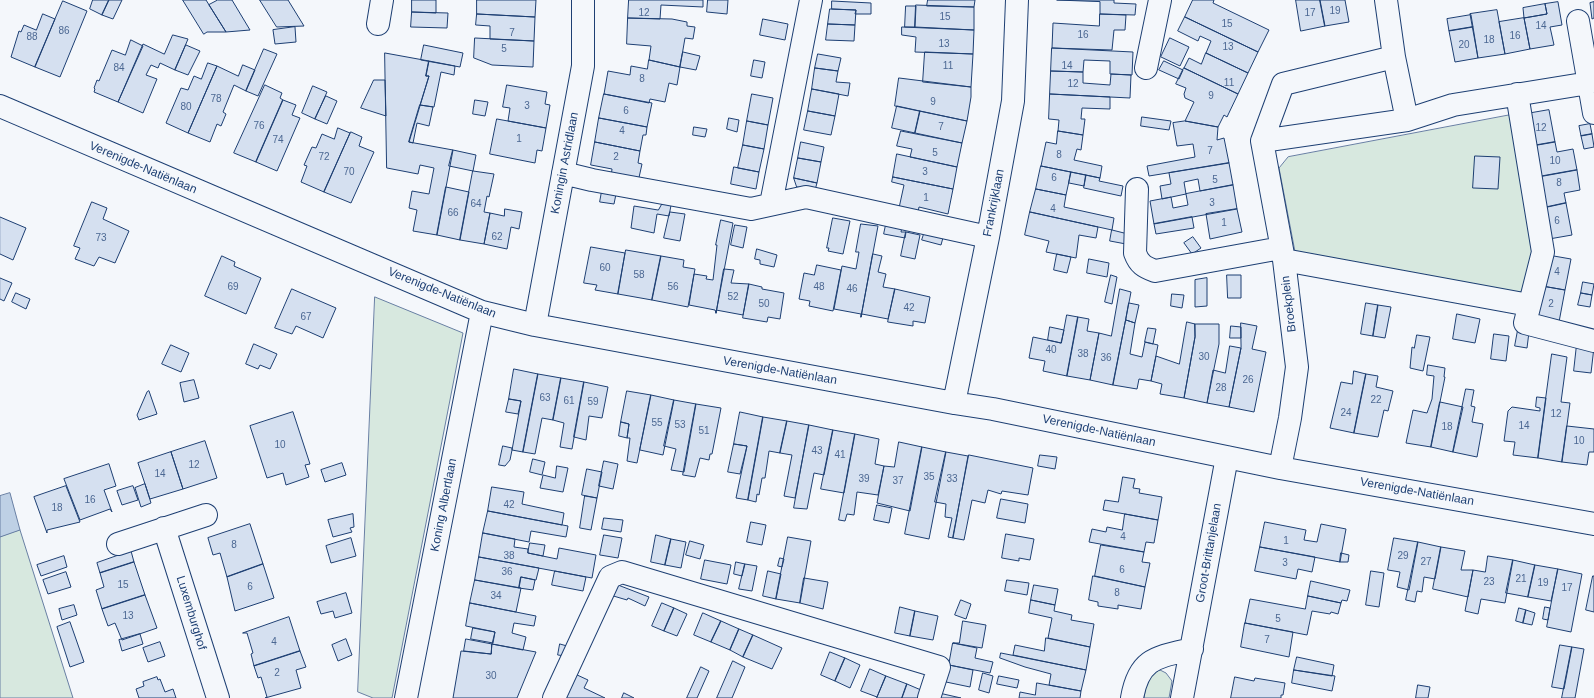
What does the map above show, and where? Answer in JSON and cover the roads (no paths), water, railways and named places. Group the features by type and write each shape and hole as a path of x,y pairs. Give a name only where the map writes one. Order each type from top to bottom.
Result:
{"street":[{"path":"378,24 382,0"},
{"name":"Koningin Astridlaan","path":"535,325 583,66 583,0"},
{"path":"771,204 811,0"},
{"name":"Frankrijklaan","path":"954,403 988,237 1013,101 1017,0"},
{"path":"1146,68 1160,0"},
{"path":"1386,0 1394,57 1407,120"},
{"path":"1578,21 1594,113"},
{"path":"1394,57 1283,84 1262,141 1407,120 1453,105 1588,83"},
{"path":"1517,94 1543,252 1525,323 1593,335"},
{"name":"Verenigde-Natiënlaan","path":"0,106 482,312 535,325 993,409 1280,468 1594,524"},
{"name":"Broekplein","path":"1262,141 1282,254 1297,367 1290,418 1280,468"},
{"path":"563,173 592,180 751,209 806,197 988,237"},
{"path":"1137,189 1135,253 1138,262 1146,268 1155,271 1282,254 1529,305"},
{"name":"Koning Albertlaan","path":"406,698 482,312"},
{"name":"Groot-Brittanjelaan","path":"1182,698 1227,457"},
{"path":"118,544 206,514"},
{"name":"Luxemburghof","path":"164,528 218,698"},
{"path":"554,698 610,577 622,572 939,667 929,698"},
{"path":"1132,698 1143,668 1157,657 1192,649"}],"water":[{"path":"10,493 20,530 0,537 0,496"}]}
